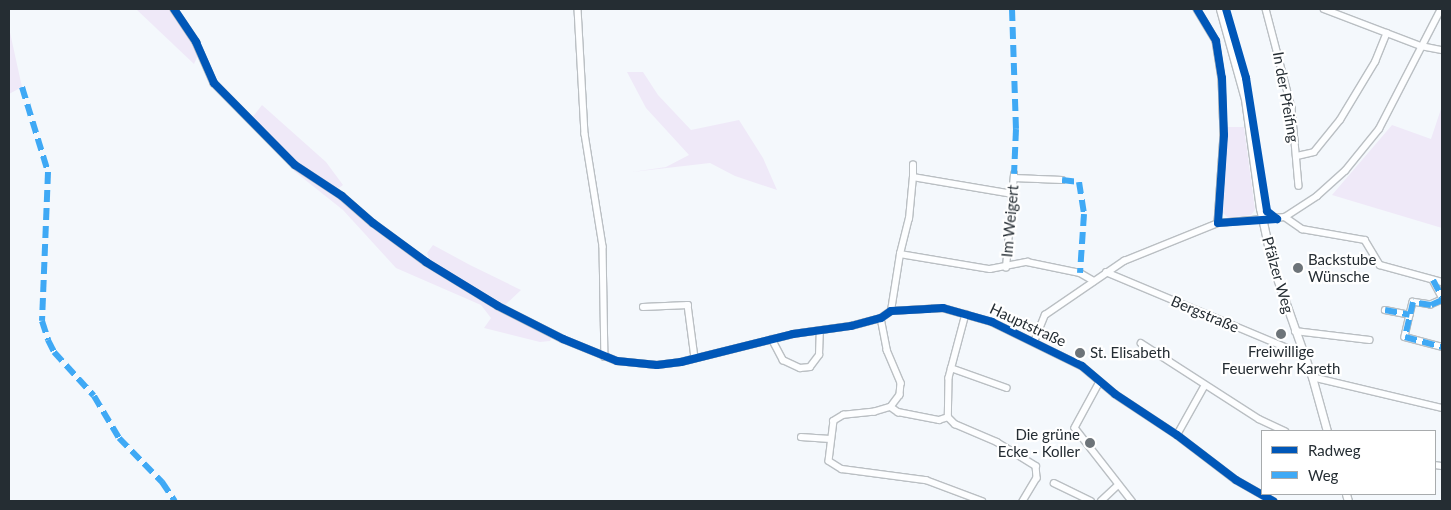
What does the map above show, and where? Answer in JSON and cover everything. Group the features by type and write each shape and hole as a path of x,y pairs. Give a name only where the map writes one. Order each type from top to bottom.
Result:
{"street":[{"path":"174,9 196,42 214,83 295,165 342,196 373,223 426,262 526,321 586,350 633,364 656,364 695,358 772,339 820,332 881,318 891,311 900,254 909,218 913,165"},
{"path":"578,9 585,134 604,248 605,357"},
{"path":"1197,9 1216,41 1222,78 1224,135 1218,223"},
{"name":"In der Pfeifing","path":"1266,9 1286,81 1300,186"},
{"path":"1324,9 1421,46 1442,50"},
{"path":"1034,342 1045,315 1124,261 1218,223 1285,217 1324,190 1369,143 1386,117 1441,9"},
{"name":"Pfälzer Weg","path":"1221,11 1245,99 1262,220 1280,293 1312,378 1327,430"},
{"path":"1296,156 1314,152 1340,120 1375,62 1387,33"},
{"name":"Im Weigert","path":"1006,268 1014,176 1062,180"},
{"path":"913,177 1012,194"},
{"path":"1285,217 1302,229 1365,240 1380,265 1442,282"},
{"path":"900,254 990,269 1006,268 1027,262 1080,273 1094,281"},
{"name":"Bergstraße","path":"1106,272 1304,355"},
{"path":"1433,280 1442,298 1431,305 1413,302 1405,337 1442,347"},
{"path":"643,307 688,306 695,358"},
{"name":"Hauptstraße","path":"891,311 943,308 992,322 1034,342 1082,366 1100,382 1177,435 1224,472 1273,501"},
{"path":"1385,310 1410,314"},
{"path":"966,314 952,368 948,417 955,424 997,442 1036,466 1037,478 1023,501"},
{"path":"881,318 887,350 901,383 900,395 891,407 838,418 832,425 828,458 837,468 926,480 982,501"},
{"name":"Pfälzer Weg","path":"1295,331 1369,340"},
{"path":"772,339 783,360 800,368 810,367 819,354 820,332"},
{"path":"1141,344 1283,430"},
{"path":"952,368 1007,388"},
{"path":"1312,378 1442,408"},
{"path":"1100,382 1075,428 1132,501"},
{"path":"1177,435 1205,384"},
{"path":"891,407 898,412 939,420 948,417"},
{"path":"801,436 830,439"},
{"path":"1054,483 1091,501"},
{"path":"1101,501 1118,485"}],"shaded area":[{"path":"136,9 172,9 199,53 194,64"},
{"path":"9,28 22,87 9,94"},
{"path":"627,72 643,72 658,95 691,130 739,120 763,158 777,190 735,176 710,163 632,172 666,167 689,155 646,108"},
{"path":"262,105 326,162 343,185 339,188 325,182 288,155 251,119"},
{"path":"1442,106 1442,228 1332,195 1392,125 1431,139"},
{"path":"1227,127 1244,127 1255,210 1251,215 1228,218 1223,213"},
{"path":"295,168 330,189 413,255 553,336 550,341 540,342 484,328 491,318 481,305 396,268 343,210 294,171"},
{"path":"433,245 521,290 505,305 430,260 427,253"}],"marked path":[{"path":"1012,9 1016,129 1014,174"},
{"path":"22,87 48,172 42,321 48,340 54,352 94,396 119,438 162,482 175,501"},
{"path":"1062,180 1079,182 1084,214 1080,273"},
{"path":"1433,280 1442,297"},
{"path":"1442,300 1431,305 1413,302 1405,337 1442,347"},
{"path":"1385,310 1410,315"}],"cycle path":[{"path":"174,9 196,42 214,83 295,165 342,196 373,223 426,262 498,306 563,339 617,361 657,365 681,362 793,334 851,326 881,318 891,311 943,308 992,322 1082,366 1115,394 1177,435 1236,480 1261,494"},
{"path":"1197,9 1216,41 1222,78 1224,135 1218,223 1277,219"},
{"path":"1226,9 1246,78 1267,211 1277,219"},
{"path":"1262,495 1273,501"}],"place":[{"name":"Backstube Wünsche","path":"1298,268"},
{"name":"Freiwillige Feuerwehr Kareth","path":"1281,334"},
{"name":"St. Elisabeth","path":"1080,353"},
{"name":"Die grüne Ecke - Koller","path":"1090,443"}]}
